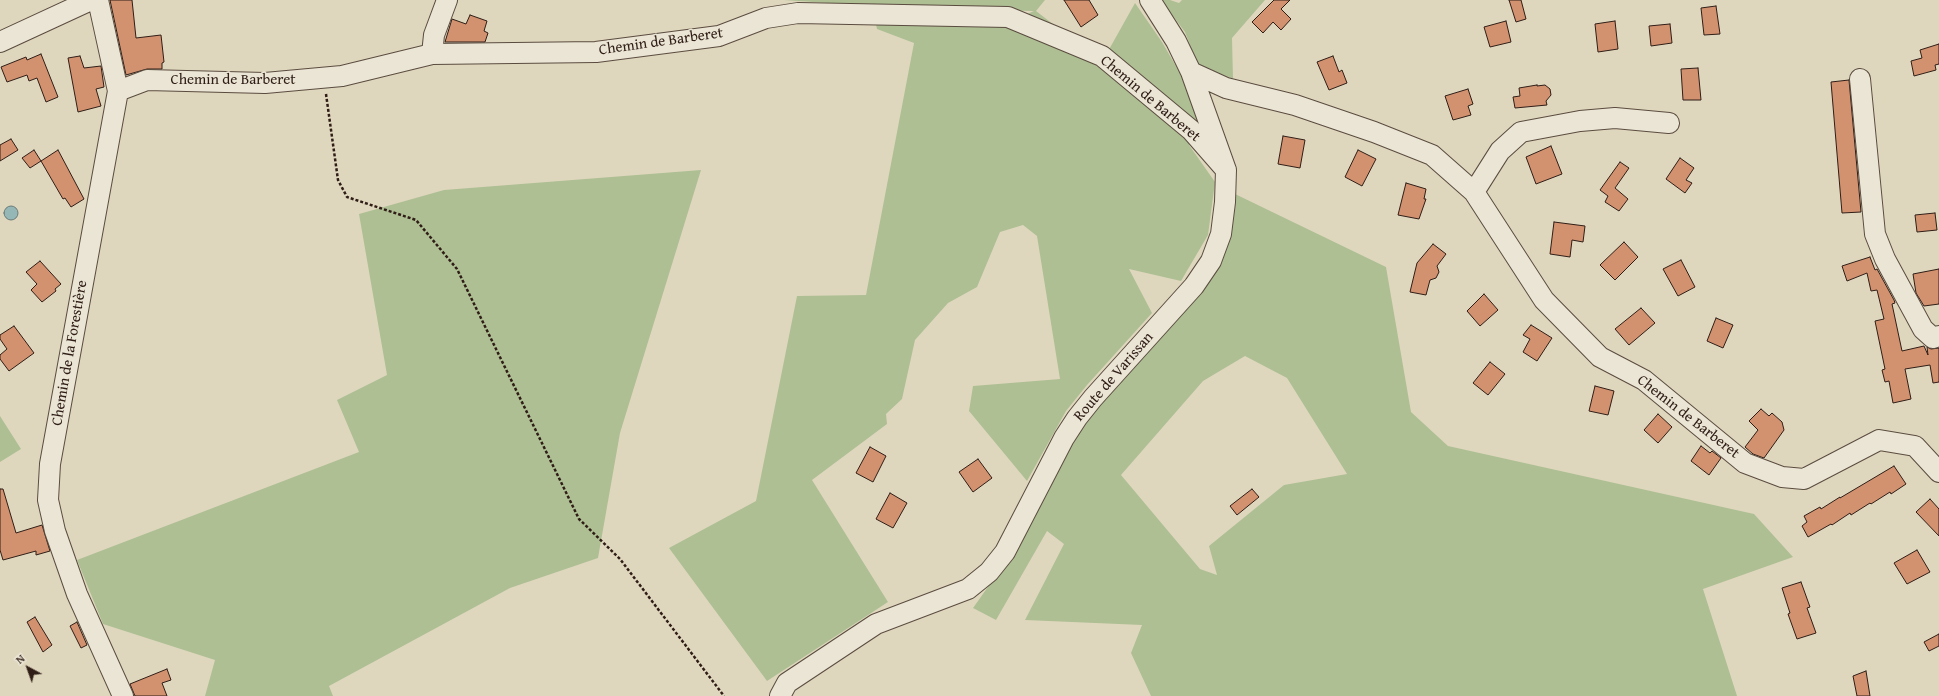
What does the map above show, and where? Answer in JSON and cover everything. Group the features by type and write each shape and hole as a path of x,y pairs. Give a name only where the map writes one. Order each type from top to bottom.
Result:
{"street":[{"path":"0,42 91,0"},
{"name":"Chemin de la Forestière","path":"98,0 118,91 50,464 48,500 55,531 77,594 123,696"},
{"path":"432,54 434,34 447,0"},
{"name":"Route de Varissan","path":"780,696 787,683 876,624 968,589 989,572 1005,552 1064,438 1077,418 1093,398 1194,286 1211,260 1221,234 1226,202 1226,170 1191,72 1176,41 1150,0"},
{"name":"Chemin de Barberet","path":"118,91 147,80 265,83 342,76 432,54 596,52 719,36 766,18 798,13 1008,17 1102,56 1191,130 1226,170"},
{"name":"Chemin de Barberet","path":"1191,72 1226,88 1295,105 1374,132 1432,155 1474,192 1544,300 1600,357 1644,380 1745,463 1782,477 1804,479 1879,440 1915,446 1939,472"},
{"path":"1860,79 1875,234 1885,259 1922,329 1933,338 1939,336"},
{"path":"1474,192 1500,151 1521,132 1580,121 1615,118 1669,123"}],"path":[{"path":"323,78 338,180 347,197 416,220 457,269 579,518 620,559 724,696"}],"green space":[{"path":"784,0 1045,0 1036,11 1102,62 1135,3 1162,42 1184,80 1201,125 1189,145 1215,182 1208,235 1181,281 1129,269 1152,313 1087,385 1066,411 1027,481 969,411 973,386 1060,379 1037,236 1023,225 1000,232 977,287 948,303 915,340 902,399 886,414 887,424 812,480 888,602 767,681 669,548 756,501 797,296 866,295 914,43 877,29 872,6","holes":["926,9 1034,11 1003,24"]},
{"path":"1161,0 1170,0 1179,3 1182,0 1265,0 1232,38 1233,79 1197,64 1185,32"},
{"path":"701,170 620,433 598,558 510,588 329,686 333,696 205,696 215,660 103,624 77,560 359,452 337,400 387,375 359,214 444,190"},
{"path":"1233,193 1386,267 1411,412 1448,446 1754,514 1793,557 1703,589 1737,696 1151,696 1131,653 1142,625 1025,620 1064,544 1047,531 996,620 973,608 1007,560 1082,424 1200,291","holes":["1245,356 1287,378 1347,474 1284,485 1209,546 1217,575 1200,569 1121,475 1203,381"]},
{"path":"0,416 21,449 0,462"}],"water":[{"path":"8,206 14,206 18,210 18,216 14,220 8,220 4,216 4,210"}],"building":[{"path":"110,0 132,0 136,38 161,35 164,62 162,63 162,69 147,69 126,75"},
{"path":"1064,0 1089,0 1098,15 1081,27"},
{"path":"1274,0 1290,0 1281,9 1291,19 1281,30 1273,22 1263,33 1252,22"},
{"path":"1509,0 1521,0 1526,19 1516,22"},
{"path":"1716,6 1720,34 1704,35 1701,8"},
{"path":"470,15 487,21 484,31 488,33 485,42 445,42 452,19 466,24"},
{"path":"1506,21 1511,42 1490,47 1484,27"},
{"path":"1615,21 1618,49 1598,52 1595,24"},
{"path":"1670,24 1672,43 1651,46 1649,26"},
{"path":"1939,44 1939,64 1935,65 1936,70 1914,76 1911,61 1922,58 1920,50"},
{"path":"41,54 58,97 46,102 37,78 29,81 27,75 7,82 1,67 26,57 27,60"},
{"path":"80,56 84,68 101,66 104,87 96,89 101,106 78,112 68,58"},
{"path":"1333,56 1339,72 1342,70 1347,83 1329,90 1317,62"},
{"path":"1698,68 1701,100 1683,100 1681,69"},
{"path":"1849,80 1861,212 1842,213 1831,82"},
{"path":"1545,85 1550,89 1551,95 1546,101 1547,105 1515,108 1513,97 1520,96 1519,88"},
{"path":"1468,89 1473,104 1468,106 1471,115 1453,120 1445,96"},
{"path":"1283,136 1305,140 1300,168 1278,164"},
{"path":"11,139 18,150 0,161 0,145"},
{"path":"1551,146 1562,174 1536,184 1526,157"},
{"path":"34,150 41,161 30,168 22,158"},
{"path":"58,150 84,199 71,207 65,198 63,199 41,161"},
{"path":"1358,150 1376,159 1362,186 1345,177"},
{"path":"1680,158 1694,168 1686,180 1692,183 1685,193 1666,179"},
{"path":"1620,162 1629,168 1615,188 1628,199 1619,211 1605,202 1608,196 1600,190"},
{"path":"1406,183 1426,189 1424,199 1426,199 1419,219 1398,215"},
{"path":"1935,213 1937,230 1917,232 1915,215"},
{"path":"1554,222 1585,226 1583,242 1572,240 1570,257 1550,254"},
{"path":"1624,242 1638,257 1615,280 1600,265"},
{"path":"1433,244 1446,254 1437,266 1439,272 1436,278 1430,280 1426,295 1410,292 1417,263"},
{"path":"1870,257 1875,270 1877,269 1894,300 1895,303 1892,304 1902,351 1924,346 1928,355 1927,347 1931,349 1939,348 1939,382 1933,383 1930,365 1905,369 1911,399 1893,403 1889,381 1885,382 1882,370 1885,369 1875,321 1884,319 1877,290 1871,291 1867,273 1847,281 1842,266"},
{"path":"1681,260 1695,287 1678,296 1663,269"},
{"path":"40,261 61,284 55,289 56,291 42,302 31,290 37,284 26,272"},
{"path":"1939,269 1939,304 1924,306 1916,293 1913,274"},
{"path":"1484,294 1498,310 1480,326 1467,311"},
{"path":"1641,308 1655,323 1629,345 1615,329"},
{"path":"1716,318 1733,325 1723,348 1707,341"},
{"path":"1531,325 1552,338 1537,361 1523,352 1530,339 1523,335"},
{"path":"14,326 34,353 9,371 0,359 0,355 7,349 0,339 0,335"},
{"path":"1490,362 1505,374 1488,395 1473,383"},
{"path":"1595,386 1614,391 1608,415 1589,411"},
{"path":"1761,409 1769,416 1772,413 1782,422 1784,430 1764,458 1753,454 1745,447 1758,430 1749,421"},
{"path":"1658,414 1672,427 1658,443 1644,430"},
{"path":"1701,446 1710,453 1712,451 1721,458 1709,475 1691,461"},
{"path":"870,447 886,456 873,482 856,473"},
{"path":"978,459 992,478 973,492 959,472"},
{"path":"1894,466 1906,484 1891,494 1890,492 1851,515 1850,513 1832,525 1831,524 1808,537 1802,526 1807,522 1804,516 1820,507 1821,509"},
{"path":"0,489 3,489 16,533 42,525 50,551 36,555 36,551 3,560 0,550"},
{"path":"1252,489 1259,497 1237,515 1230,506"},
{"path":"890,493 907,503 893,528 876,519"},
{"path":"1930,499 1939,509 1939,536 1916,512"},
{"path":"1917,550 1930,572 1907,584 1894,563"},
{"path":"1801,582 1810,607 1807,608 1816,633 1797,639 1788,614 1790,613 1782,588"},
{"path":"35,617 52,645 43,652 27,622"},
{"path":"77,622 87,645 81,648 70,626"},
{"path":"1939,634 1939,646 1929,651 1924,642"},
{"path":"167,669 171,680 162,683 167,696 135,696 130,684"},
{"path":"1866,671 1870,696 1857,696 1853,676"}]}
